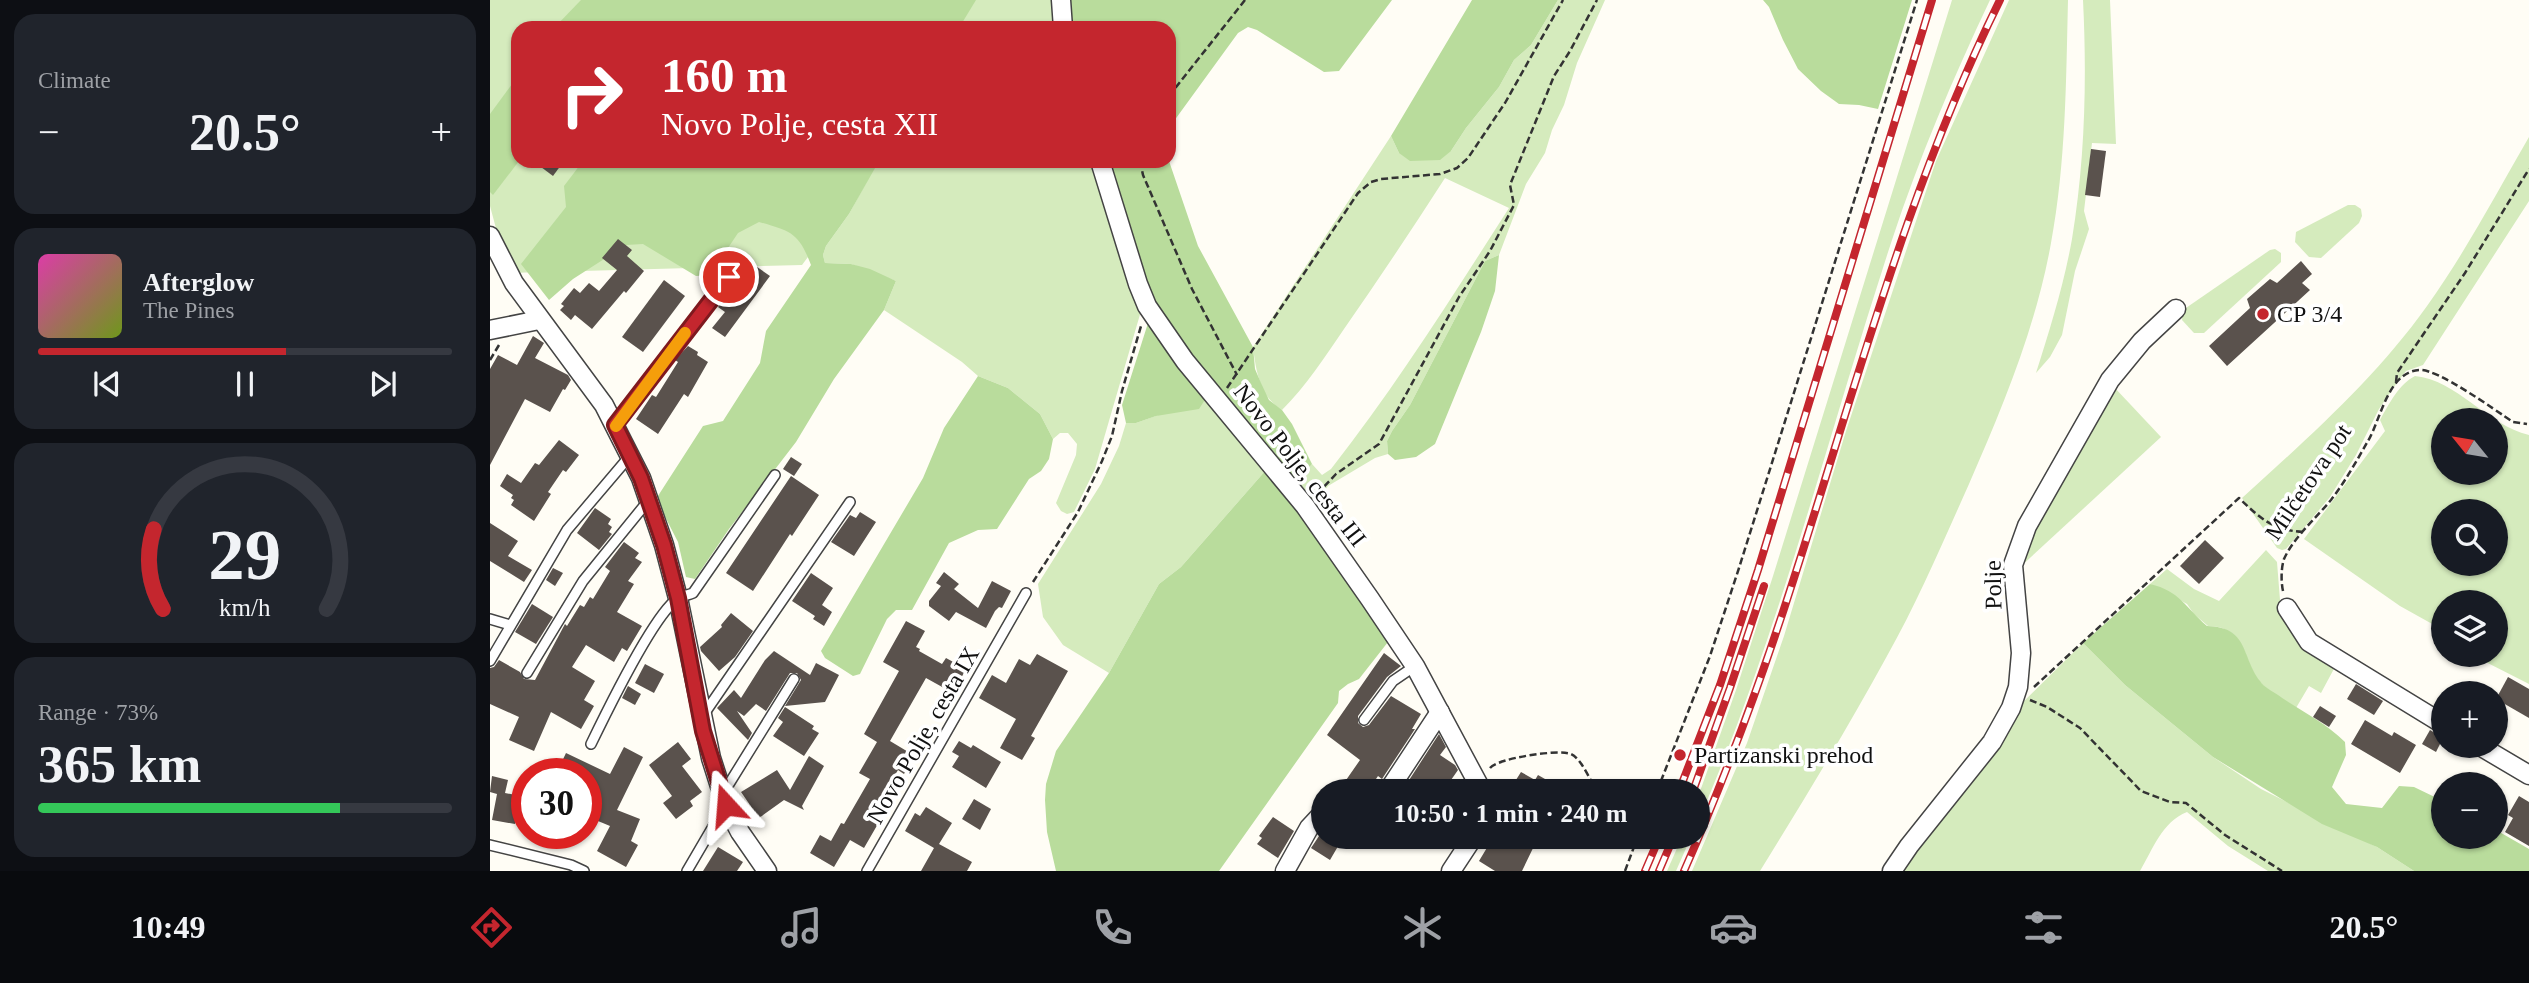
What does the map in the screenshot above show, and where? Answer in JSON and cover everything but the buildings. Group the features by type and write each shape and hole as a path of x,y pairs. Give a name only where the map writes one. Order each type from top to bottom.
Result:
{"street":[{"path":"1061,0 1062,21"},
{"name":"Novo Polje, cesta III","path":"1102,168 1147,306 1185,361 1305,506 1415,666 1476,779"},
{"path":"490,236 514,283 594,391 615,425 641,478 678,598 710,758 740,832 767,871"},
{"name":"Polje","path":"1892,871 1992,742 2011,708 2018,687 2021,653 2013,565 2027,526 2109,380 2142,341 2176,309"},
{"path":"490,330 540,320"},
{"path":"2287,608 2309,642 2431,716"},
{"path":"1396,779 1440,712"},
{"path":"2500,758 2529,775"},
{"path":"1285,871 1311,826"},
{"path":"1451,871 1465,849"}],"lane":[{"path":"615,425 729,277"},
{"path":"490,661 567,530 629,457"},
{"path":"591,744 604,716 663,614 678,598 693,593 775,475"},
{"path":"527,673 583,581 648,501"},
{"path":"701,718 850,502"},
{"name":"Novo Polje, cesta IX","path":"867,871 1026,593"},
{"path":"490,619 510,625"},
{"path":"1364,720 1393,681 1415,666"},
{"path":"687,871 794,679"},
{"path":"490,845 571,865 584,871"}],"path":[{"path":"1176,87 1245,0"},
{"path":"1218,398 1237,375 1358,193 1371,182 1381,179 1440,174 1457,168 1468,158 1505,103 1563,0"},
{"path":"1305,506 1336,474 1379,444 1459,298 1490,251 1514,205 1510,185 1554,76 1597,0"},
{"path":"1662,779 1718,631 1917,0"},
{"path":"1142,168 1192,289 1237,375"},
{"name":"Milčetova pot","path":"2287,608 2281,584 2284,560 2303,532 2333,497 2370,438 2382,408 2396,384 2397,373 2465,273 2529,169"},
{"path":"1026,593 1078,512 1102,461 1112,436 1147,306"},
{"path":"2396,384 2406,374 2421,370 2441,377 2514,422 2527,424"},
{"path":"2283,871 2225,835 2186,803 2170,802 2141,791 2080,728 2047,707 2030,700 2026,695 2239,498 2271,525 2284,531 2303,532"},
{"path":"1484,779 1493,764 1557,752 1573,755 1578,759 1590,779"},
{"path":"1625,871 1633,849"}],"green space":[{"path":"490,0 1053,0 1054,21 511,21 511,168 1095,168 1141,311 1095,469 1074,512 1067,514 1061,511 1056,503 1076,455 1077,444 1068,433 1060,433 1053,439 1040,414 1008,388 978,376 962,362 884,310 896,281 851,264 825,263 823,255 826,246 849,214 873,170 802,265 508,273 490,206"},
{"path":"581,0 976,0 963,21 561,21"},
{"path":"1068,0 1392,0 1339,71 1324,72 1248,27 1238,33 1176,118 1176,21 1070,21"},
{"path":"1472,0 1558,0 1531,45 1514,60 1499,87 1451,151 1440,160 1410,161 1399,153 1391,136"},
{"path":"1558,0 1605,0 1577,63 1545,153 1526,184 1499,255 1485,261 1410,405 1392,431 1387,441 1388,454 1375,458 1328,486 1313,508 1295,484 1312,464 1322,475 1331,469 1401,373 1509,208 1445,178 1322,361 1282,410 1264,391 1253,347 1391,136 1399,153 1451,151 1499,87 1514,60 1531,45"},
{"path":"1763,0 1912,0 1878,109 1839,104 1821,91 1798,69 1769,7"},
{"path":"1952,0 1990,0 1937,119 1902,209 1778,607 1710,793 1710,779 1704,779 1773,576"},
{"path":"2009,0 2068,0 2060,183 2045,274 2017,366 1969,484 1930,571 1887,656 1760,871 1692,871 1701,849 1710,849 1710,829 1747,743 1784,636 1846,431 1936,161"},
{"path":"2083,0 2110,0 2116,144 2092,143 2084,211 2089,229 2075,271 2062,335 2050,357 2036,373 2065,273 2080,180 2085,60"},
{"path":"511,86 511,168 514,168 493,195 490,192 490,114"},
{"path":"2529,137 2529,201 2423,365 2406,371 2379,409 2356,455 2330,497 2286,549 2277,548 2242,498 2340,407 2407,333 2454,265"},
{"path":"578,168 875,168 823,255 825,263 851,264 896,281 884,310 834,379 796,442 729,529 695,579 686,577 678,542 656,499 703,426 723,421 760,363 766,331 811,265 793,235 759,222 738,233 710,275 696,276 643,244 626,245 573,279 549,300 521,264 566,207 564,186"},
{"path":"1109,168 1171,168 1198,246 1253,347 1255,369 1269,400 1282,410 1292,424 1312,464 1295,484 1196,361 1149,294"},
{"path":"2348,205 2361,209 2359,223 2321,258 2309,257 2295,242 2296,232"},
{"path":"2275,249 2281,253 2281,262 2204,333 2194,333 2182,320 2183,310"},
{"path":"1499,255 1495,291 1435,444 1416,457 1395,460 1388,454 1387,441 1392,431 1410,405 1485,261"},
{"path":"1148,323 1206,398 1199,409 1126,423 1122,405"},
{"path":"978,376 1008,388 1040,414 1053,439 1049,459 1041,471 1029,479 997,529 978,530 949,543 912,610 896,610 887,619 860,674 853,676 825,658 821,651 923,478 944,428"},
{"path":"2415,376 2430,379 2478,408 2431,408 2431,485 2508,485 2508,427 2529,435 2529,684 2496,667 2508,667 2508,590 2431,590 2431,623 2400,606 2304,539 2385,431 2380,420 2404,384"},
{"path":"2114,387 2161,437 2018,569 2024,545"},
{"path":"1206,398 1266,470 1181,567 1159,584 1109,673 1063,645 1043,617 1038,584 1101,484 1119,446 1126,423 1136,423"},
{"path":"1266,470 1306,521 1388,642 1359,679 1339,691 1338,703 1219,871 1056,871 1047,832 1045,800 1046,784 1056,751 1109,673 1159,584 1181,567"},
{"path":"2266,550 2277,562 2280,600 2287,626 2299,643 2336,665 2321,693 2309,686 2296,708 2260,682 2242,646 2230,632 2208,626 2187,604 2150,584 2167,569 2194,589 2219,601"},
{"path":"2150,584 2169,591 2207,626 2221,628 2237,637 2254,672 2264,685 2345,742 2346,755 2332,787 2346,804 2382,808 2399,786 2414,787 2431,795 2431,849 2508,849 2508,837 2529,849 2529,871 2414,871 2377,847 2322,824 2213,757 2125,685 2083,643"},
{"path":"2083,643 2125,685 2213,757 2261,789 2377,847 2414,871 2268,871 2228,846 2187,812 2165,829 2140,871 1901,871 2005,737 2022,703"},
{"path":"1677,849 1686,849 1676,871 1667,871"}],"railway":[{"path":"1684,779 1720,685 1758,570 1932,0"},
{"path":"1684,871 1729,763 1769,653 1911,212 1938,141 2000,0"},
{"path":"1697,779 1764,586"},
{"path":"1645,871 1654,849"},
{"path":"1659,871 1668,849"}],"slow traffic":[{"path":"616,426 685,333"}],"place":[{"name":"CP 3/4","path":"2263,314"},
{"name":"Partizanski prehod","path":"1680,755"}],"route":[{"path":"726,805 703,731 678,598 664,545 641,478 615,425 729,277"}]}
